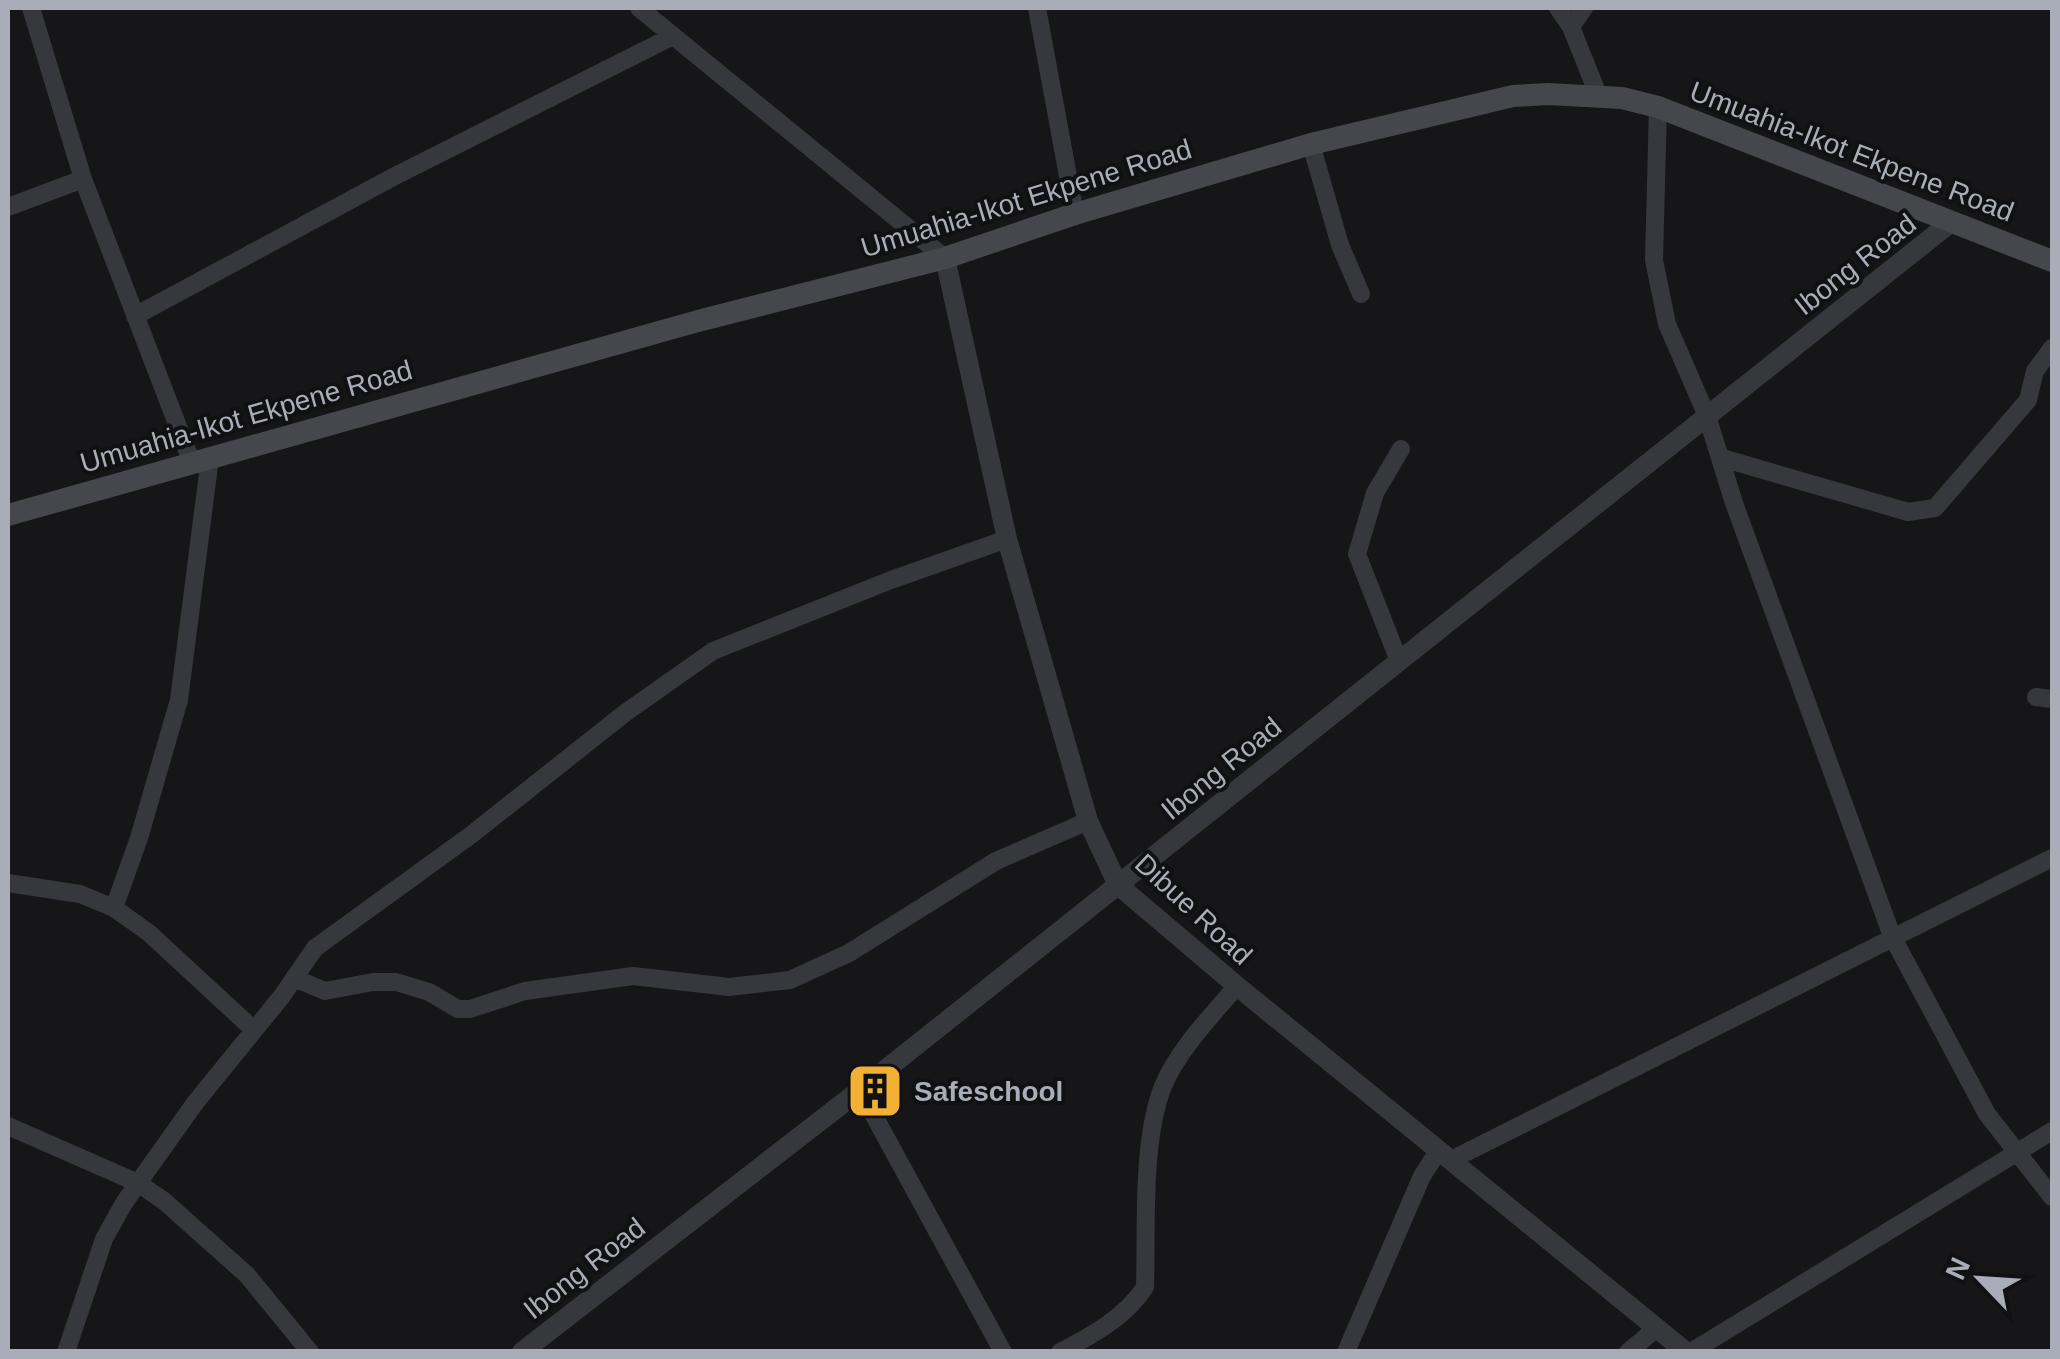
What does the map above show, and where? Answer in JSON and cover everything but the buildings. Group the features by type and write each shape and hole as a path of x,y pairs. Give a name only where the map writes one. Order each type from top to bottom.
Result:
{"main road":[{"name":"Umuahia-Ikot Ekpene Road","path":"8,514 698,321 945,258 1075,214 1310,144 1513,96 1622,98 1658,107 2052,261"}],"street":[{"path":"31,8 83,178 135,316 201,460 180,700 140,838 114,908"},
{"path":"639,8 945,258"},
{"path":"1037,8 1075,214"},
{"path":"1558,8 1571,27 1599,97"},
{"path":"1571,27 1584,8"},
{"path":"135,316 395,176 673,36"},
{"path":"1658,107 1654,260 1667,324 1707,416 1734,503 1892,936 1988,1114 2052,1197"},
{"path":"1310,144 1340,245 1361,294"},
{"path":"8,207 83,178"},
{"name":"Ibong Road","path":"522,1352 860,1090 1950,223"},
{"name":"Dibue Road","path":"945,258 1007,540 1088,822 1118,884 1236,986 1689,1352"},
{"path":"1722,458 1784,479 1908,512 1924,512 1935,508 2028,400 2035,371 2052,348"},
{"path":"1398,661 1357,554 1375,493 1401,449"},
{"path":"66,1352 104,1239 138,1183 194,1103 315,948 471,835 625,712 713,651 891,580 1007,540"},
{"path":"294,978 325,991 396,982 429,992 458,1009 470,1009 525,991 632,976 729,987 790,980 849,953 996,861 1088,822"},
{"path":"1346,1352 1422,1176 1445,1155 2052,858"},
{"path":"8,883 80,894 114,908 148,933 254,1030"},
{"path":"1060,1352 1117,1318 1144,1287 1152,1143 1164,1086 1198,1031 1236,986"},
{"path":"860,1090 1003,1352"},
{"path":"8,1126 138,1183 164,1200 246,1275 310,1352"},
{"path":"1689,1352 2052,1131"},
{"path":"1628,1352 1657,1328"}],"place":[{"name":"Safeschool","path":"875,1091"}]}
